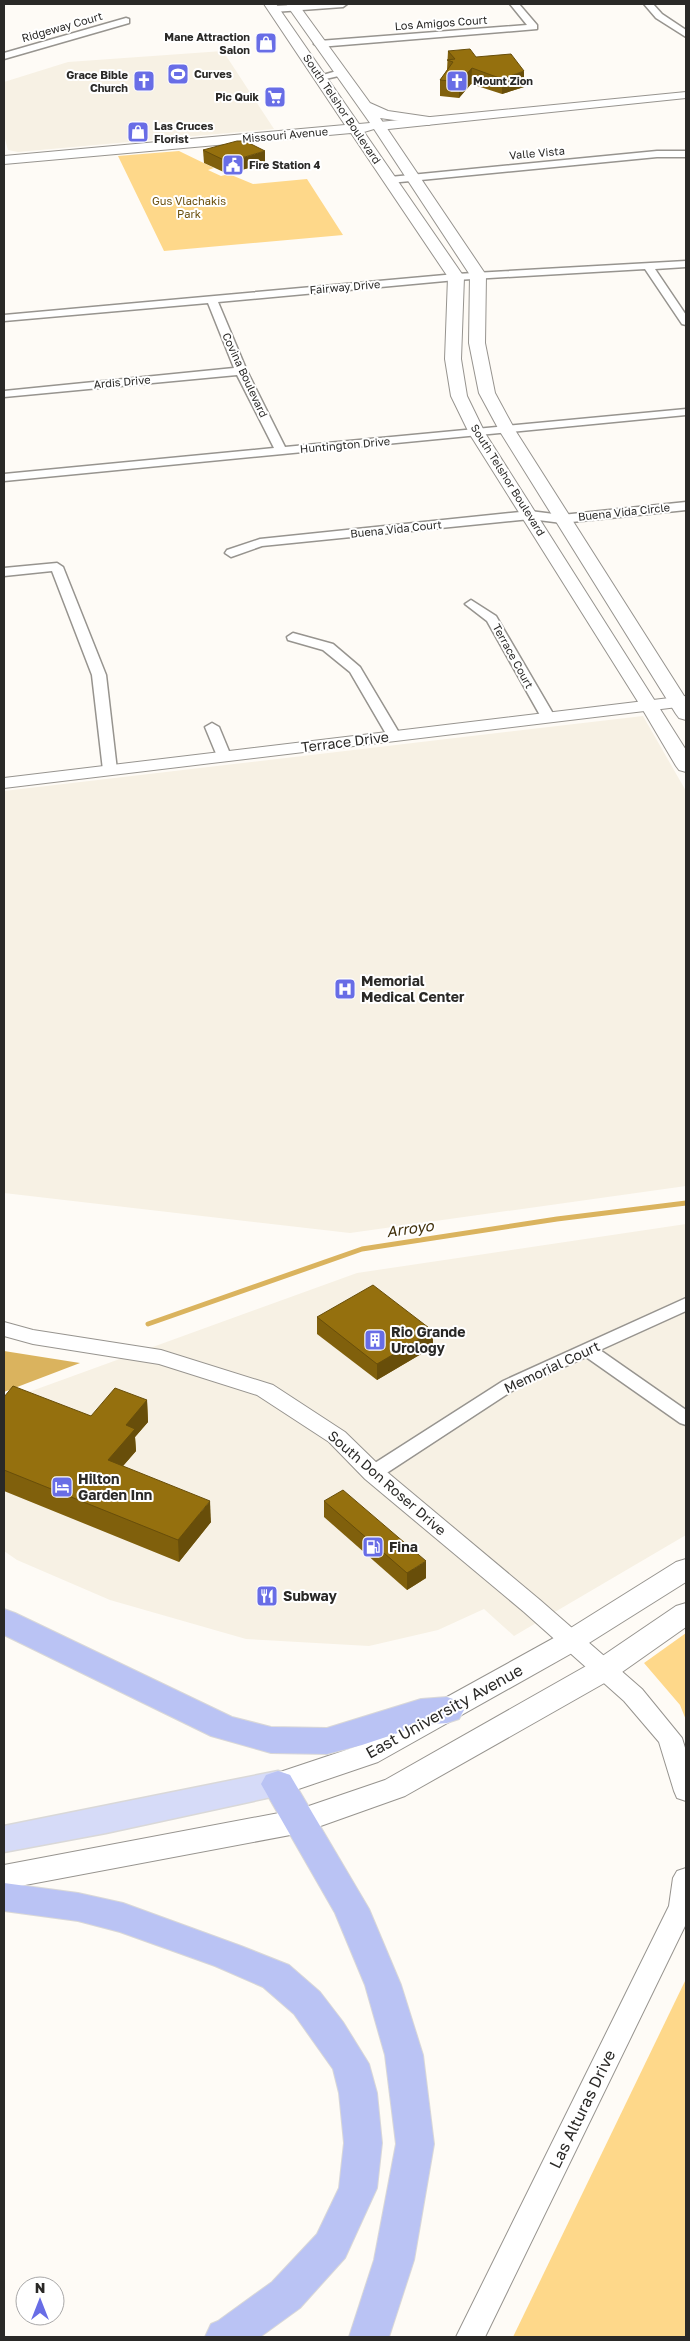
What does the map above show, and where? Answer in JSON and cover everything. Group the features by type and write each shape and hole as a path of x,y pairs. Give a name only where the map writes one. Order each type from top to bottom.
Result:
{"highway":[{"path":"4,1621 125,1682 223,1727 271,1740 327,1741 362,1732 421,1712 447,1710"},
{"path":"278,1784 351,1909 383,1985 404,2055 415,2144 394,2260 369,2337"},
{"path":"4,1897 78,1907 123,1918 228,1956 276,1976 307,2003 330,2033 350,2064 358,2093 363,2143 358,2188 331,2246 286,2295 232,2336 225,2337"}],"main road":[{"name":"South Telshor Boulevard","path":"272,6 456,277 455,368 458,396 477,433 650,705 686,766"},
{"name":"South Telshor Boulevard","path":"293,6 379,126 478,276 476,343 487,393 507,430 562,519 684,705"},
{"path":"301,133 335,122 340,115 341,106"},
{"path":"364,106 385,115 429,121"},
{"path":"391,144 395,134 403,129 429,121"},
{"name":"Missouri Avenue","path":"4,160 379,126"},
{"path":"301,133 343,137 368,146"},
{"name":"East University Avenue","path":"4,1839 278,1784 368,1754 571,1641 686,1569"},
{"path":"4,1877 301,1821 395,1788 605,1669 686,1613"}],"street":[{"path":"272,6 343,4"},
{"name":"Los Amigos Court","path":"319,44 534,27 514,4"},
{"path":"648,4 659,16 686,34"},
{"name":"Ridgeway Court","path":"4,56 126,21"},
{"path":"320,77 340,74"},
{"name":"Missouri Avenue","path":"379,126 686,95"},
{"name":"Valle Vista","path":"390,180 657,154 686,154"},
{"name":"Fairway Drive","path":"4,318 456,277 649,268 686,264"},
{"path":"649,268 686,322"},
{"name":"Covina Boulevard","path":"211,298 241,371 282,451"},
{"name":"Ardis Drive","path":"4,394 241,371"},
{"name":"Huntington Drive","path":"4,478 686,412"},
{"name":"Buena Vida Circle","path":"562,519 686,506"},
{"name":"Buena Vida Court","path":"231,553 260,544 530,514 562,519"},
{"path":"4,572 57,567 99,675 110,770"},
{"name":"Terrace Court","path":"470,604 492,619 548,717"},
{"path":"293,637 328,647 355,670 394,736"},
{"name":"Terrace Drive","path":"4,783 650,705 684,705"},
{"path":"212,727 224,756"},
{"name":"Memorial Court","path":"373,1473 508,1385 686,1304"},
{"name":"South Don Roser Drive","path":"4,1329 32,1337 161,1357 265,1390 338,1437 373,1473 571,1641"},
{"path":"588,1350 686,1419"},
{"path":"571,1641 633,1695 670,1738 686,1791"},
{"name":"Las Alturas Drive","path":"470,2337 682,1906 686,1878"}],"shaded area":[{"path":"223,51 274,129 18,152 8,150 4,135 4,82 68,62"},
{"name":"Memorial Medical Center","path":"643,716 686,791 686,1186 350,1233 4,1193 4,791"},
{"path":"686,1224 686,1535 514,1636 484,1609 438,1630 369,1646 246,1639 110,1600 17,1560 4,1551 4,1401 357,1273"},
{"path":"4,1351 80,1363 4,1392"}],"green space":[{"name":"Gus Vlachakis Park","path":"179,151 214,168 208,170 221,176 229,174 253,184 307,179 343,235 164,251 118,156"},
{"path":"686,1633 686,1720 680,1705 644,1663"},
{"path":"686,1979 686,2337 513,2337"}],"building":[{"path":"470,49 476,57 511,54 524,71 502,79 472,68 459,82 440,80 453,62 447,60 455,59 448,51"},
{"path":"237,141 245,141 265,151 228,162 203,150"},
{"name":"Rio Grande Urology","path":"373,1285 433,1331 377,1364 317,1317"},
{"name":"Hilton Garden Inn","path":"13,1386 91,1416 115,1388 147,1400 126,1425 135,1429 108,1460 210,1501 178,1540 4,1470 4,1397"},
{"path":"343,1490 426,1561 407,1573 324,1501"}],"waterway":[{"name":"Arroyo","path":"148,1324 362,1249 557,1219 686,1203"}],"place":[{"name":"Mane Attraction Salon","path":"266,43"},
{"name":"Curves","path":"178,74"},
{"name":"Grace Bible Church","path":"144,81"},
{"name":"Mount Zion","path":"457,81"},
{"name":"Pic Quik","path":"275,97"},
{"name":"Las Cruces Florist","path":"138,132"},
{"name":"Fire Station 4","path":"233,165"},
{"name":"Memorial Medical Center","path":"345,989"},
{"name":"Rio Grande Urology","path":"375,1340"},
{"name":"Hilton Garden Inn","path":"62,1487"},
{"name":"Fina","path":"373,1547"},
{"name":"Subway","path":"267,1596"}]}
